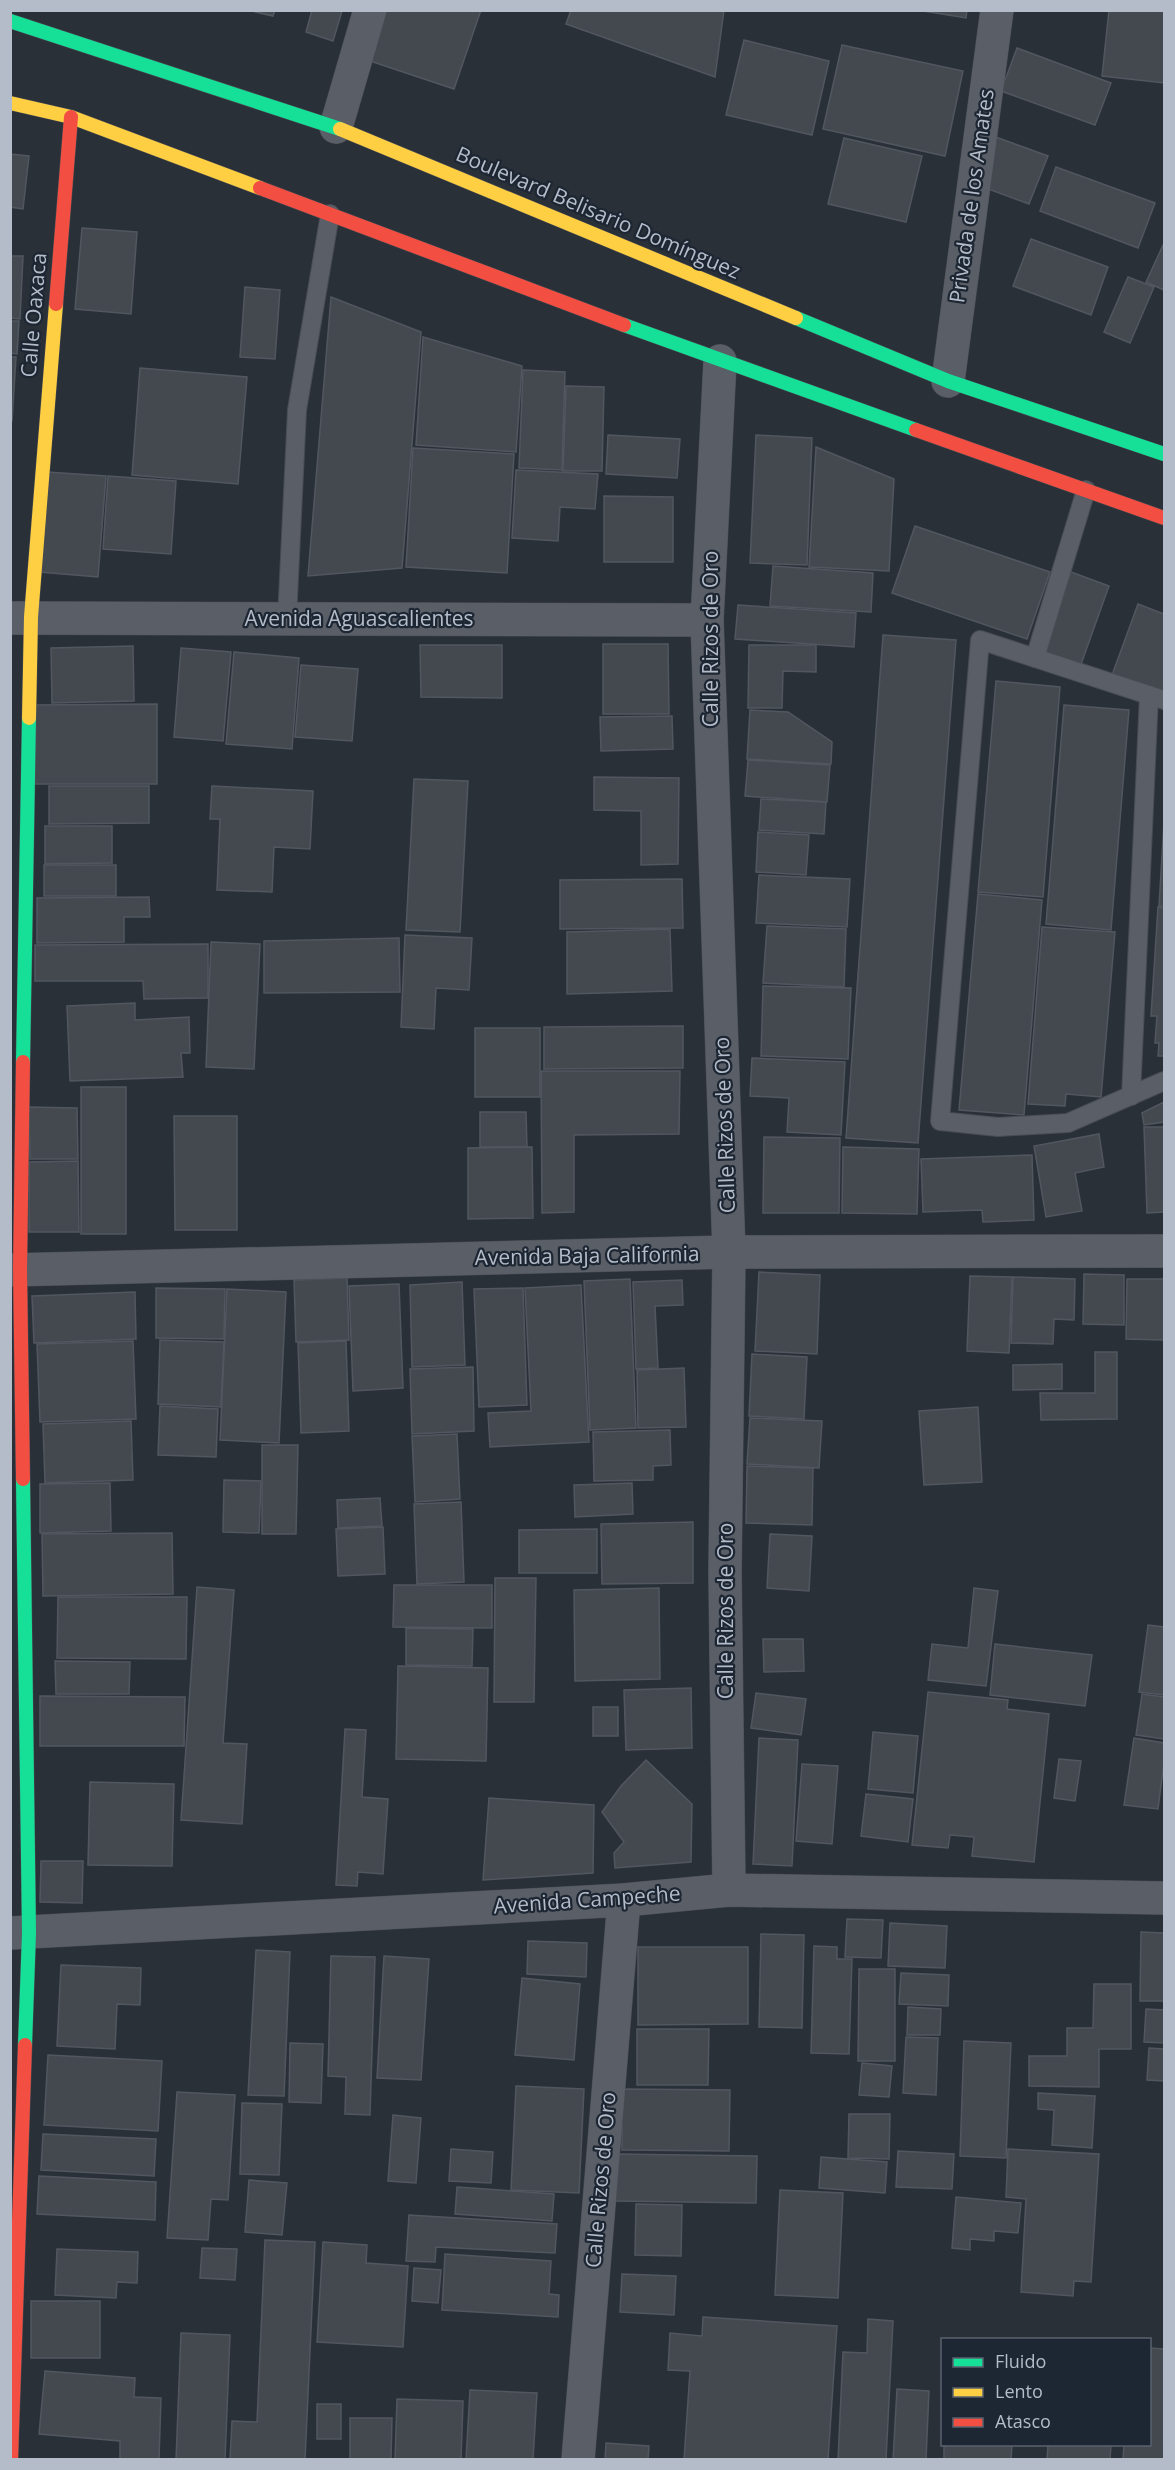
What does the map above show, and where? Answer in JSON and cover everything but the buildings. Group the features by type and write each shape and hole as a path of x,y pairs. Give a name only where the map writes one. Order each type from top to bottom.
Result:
{"main road":[{"name":"Boulevard Belisario Domínguez","path":"10,21 336,127 948,381 1164,454"},
{"path":"10,103 71,117 720,361 1164,518"},
{"name":"Calle Oaxaca","path":"11,2460 20,1933 15,1269 21,618 71,117"}],"street":[{"path":"336,127 370,10"},
{"name":"Privada de los Amates","path":"948,381 997,10"},
{"name":"Calle Rizos de Oro","path":"720,361 707,620 729,1252 725,1572 729,1890"},
{"name":"Avenida Aguascalientes","path":"21,618 707,620"},
{"name":"Avenida Baja California","path":"15,1269 729,1252 1164,1251"},
{"name":"Avenida Campeche","path":"20,1933 624,1900 729,1890 1164,1898"},
{"name":"Calle Rizos de Oro","path":"578,2460 624,1900"}],"lane":[{"path":"287,619 297,410 330,214"},
{"path":"1035,658 1086,490"},
{"path":"1131,1096 1156,697 980,639 940,1121 998,1127 1068,1123 1131,1096 1164,1081"}],"traffic: fast":[{"path":"10,21 340,129"},
{"path":"796,318 948,381 1164,454"},
{"path":"624,325 916,430"},
{"path":"23,1062 29,718"},
{"path":"23,1479 29,1933 25,2045"}],"traffic: slow":[{"path":"10,103 71,117 260,188"},
{"path":"340,129 796,318"},
{"path":"29,718 31,617 56,304"}],"traffic: jam":[{"path":"56,304 71,117"},
{"path":"260,188 624,325"},
{"path":"916,430 1164,518"},
{"path":"23,1062 20,1269 23,1479"},
{"path":"11,2460 25,2045"}]}
